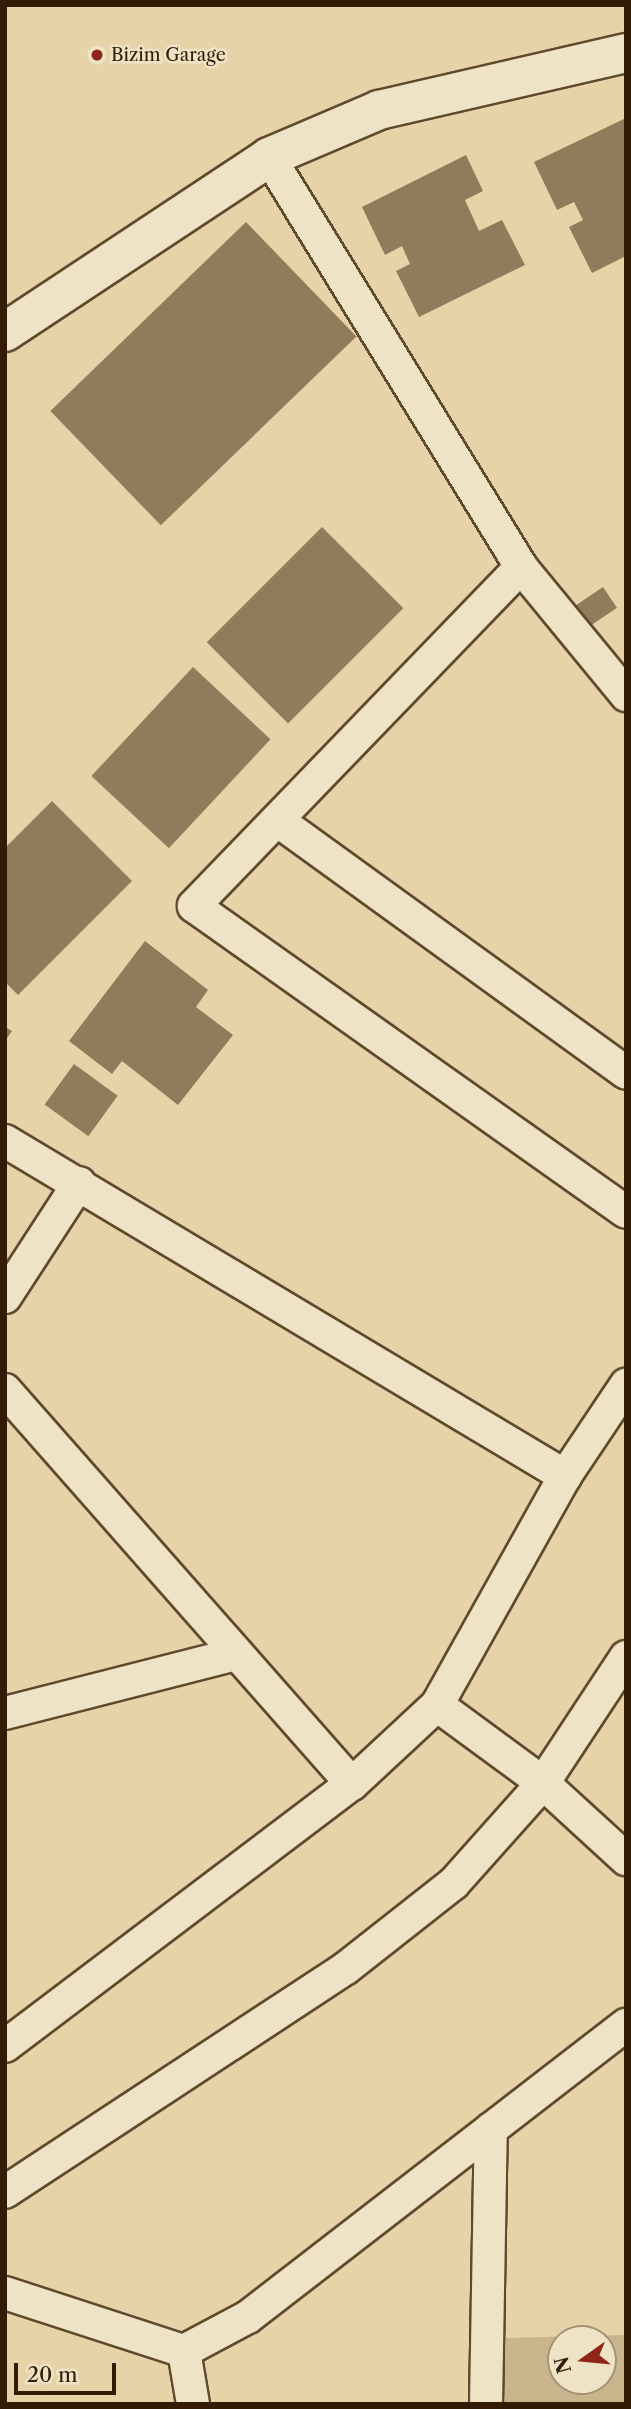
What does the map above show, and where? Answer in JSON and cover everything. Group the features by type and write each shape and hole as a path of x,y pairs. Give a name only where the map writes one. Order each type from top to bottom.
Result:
{"main road":[{"path":"5,332 269,157 379,110 626,53"}],"street":[{"path":"269,157 521,567 626,695"},
{"path":"521,567 194,906 626,1212"},
{"path":"277,820 626,1073"},
{"path":"5,1141 565,1476"},
{"path":"5,1297 79,1183"},
{"path":"5,2046 352,1784 436,1705 565,1476 626,1385"},
{"path":"5,1390 352,1784"},
{"path":"5,1713 237,1654"},
{"path":"5,2192 346,1968 454,1883 543,1783 626,1657"},
{"path":"436,1705 543,1783 626,1859"},
{"path":"5,2293 184,2351 248,2317 626,2025"},
{"path":"486,2404 491,2129"},
{"path":"184,2351 192,2404"}],"shaded area":[{"path":"617,2335 626,2335 626,2404 503,2404 503,2338 547,2337 547,2395 617,2395"}],"building":[{"path":"626,118 626,256 592,273 569,227 583,220 574,202 557,210 534,162"},
{"path":"466,155 483,191 465,200 479,231 502,220 525,265 419,317 396,271 410,264 402,246 385,255 362,207"},
{"path":"246,222 356,336 161,525 50,411"},
{"path":"322,527 403,608 288,724 207,642"},
{"path":"603,587 617,608 586,628 572,608"},
{"path":"193,667 271,739 169,848 91,776"},
{"path":"52,801 132,881 18,995 5,982 5,848"},
{"path":"145,941 208,990 196,1007 233,1035 178,1105 122,1061 112,1074 69,1041"},
{"path":"5,1027 12,1031 5,1041"},
{"path":"74,1064 118,1096 88,1136 45,1104"}],"place":[{"name":"Bizim Garage","path":"97,55"}]}
